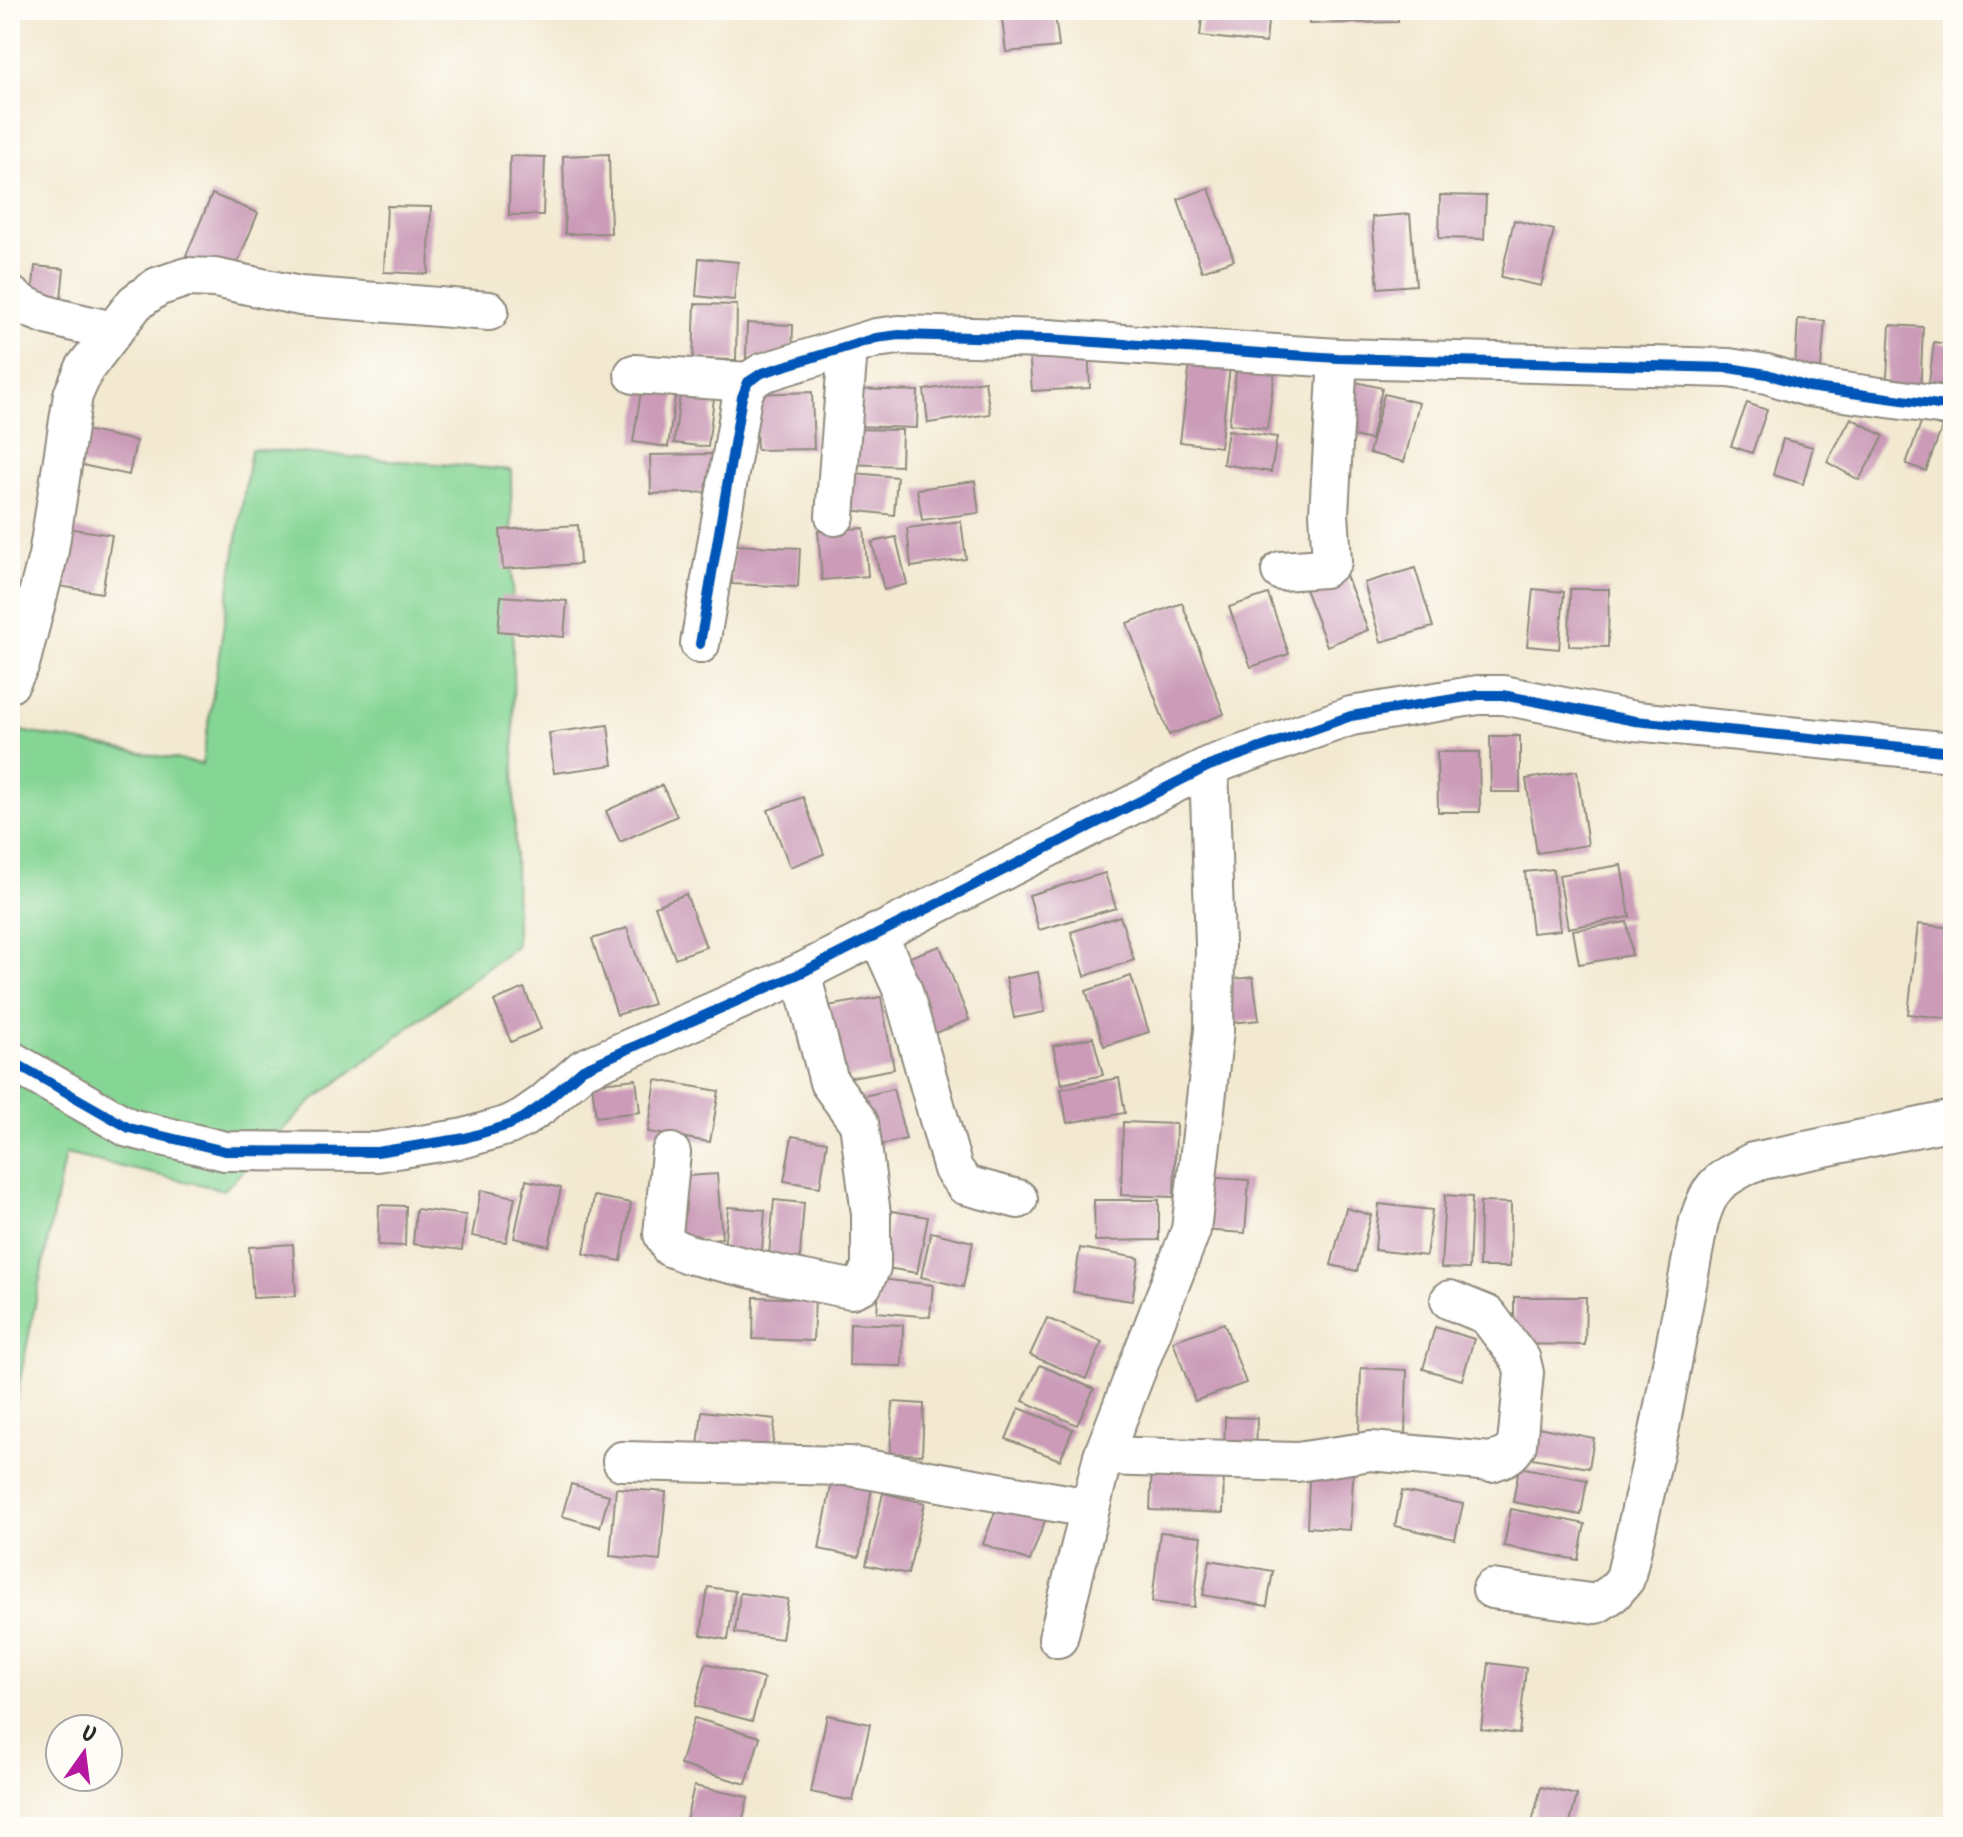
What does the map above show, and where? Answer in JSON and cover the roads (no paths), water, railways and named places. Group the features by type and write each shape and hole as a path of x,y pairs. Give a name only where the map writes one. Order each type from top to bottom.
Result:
{"street":[{"path":"10,683 20,664 24,586 48,556 73,395 85,368 135,303 157,287 187,277 215,278 300,296 489,311"},
{"path":"10,295 39,312 112,331"},
{"path":"700,644 742,397 748,382 762,373 876,338 899,335 1048,339 1338,358 1729,368 1767,374 1808,387 1953,407"},
{"path":"835,516 848,347"},
{"path":"1281,571 1324,568 1332,561 1329,513 1338,358"},
{"path":"634,374 748,382"},
{"path":"10,1060 129,1128 225,1151 377,1152 465,1138 509,1125 543,1104 583,1069 801,973 1209,766 1351,716 1478,695 1529,699 1635,721 1953,752"},
{"path":"1058,1638 1103,1456 1191,1230 1214,1030 1215,945 1209,766"},
{"path":"877,933 903,991 953,1169 965,1185 1018,1199"},
{"path":"671,1153 663,1234 670,1247 688,1254 851,1289 863,1284 871,1267 871,1214 859,1123 829,1082 801,973"},
{"path":"1492,1589 1596,1604 1613,1593 1625,1579 1660,1427 1699,1221 1707,1196 1726,1177 1753,1162 1953,1120"},
{"path":"1103,1456 1297,1462 1371,1451 1491,1462 1506,1458 1517,1444 1524,1373 1521,1360 1487,1315 1450,1300"},
{"path":"622,1461 849,1466 1089,1508"}]}
